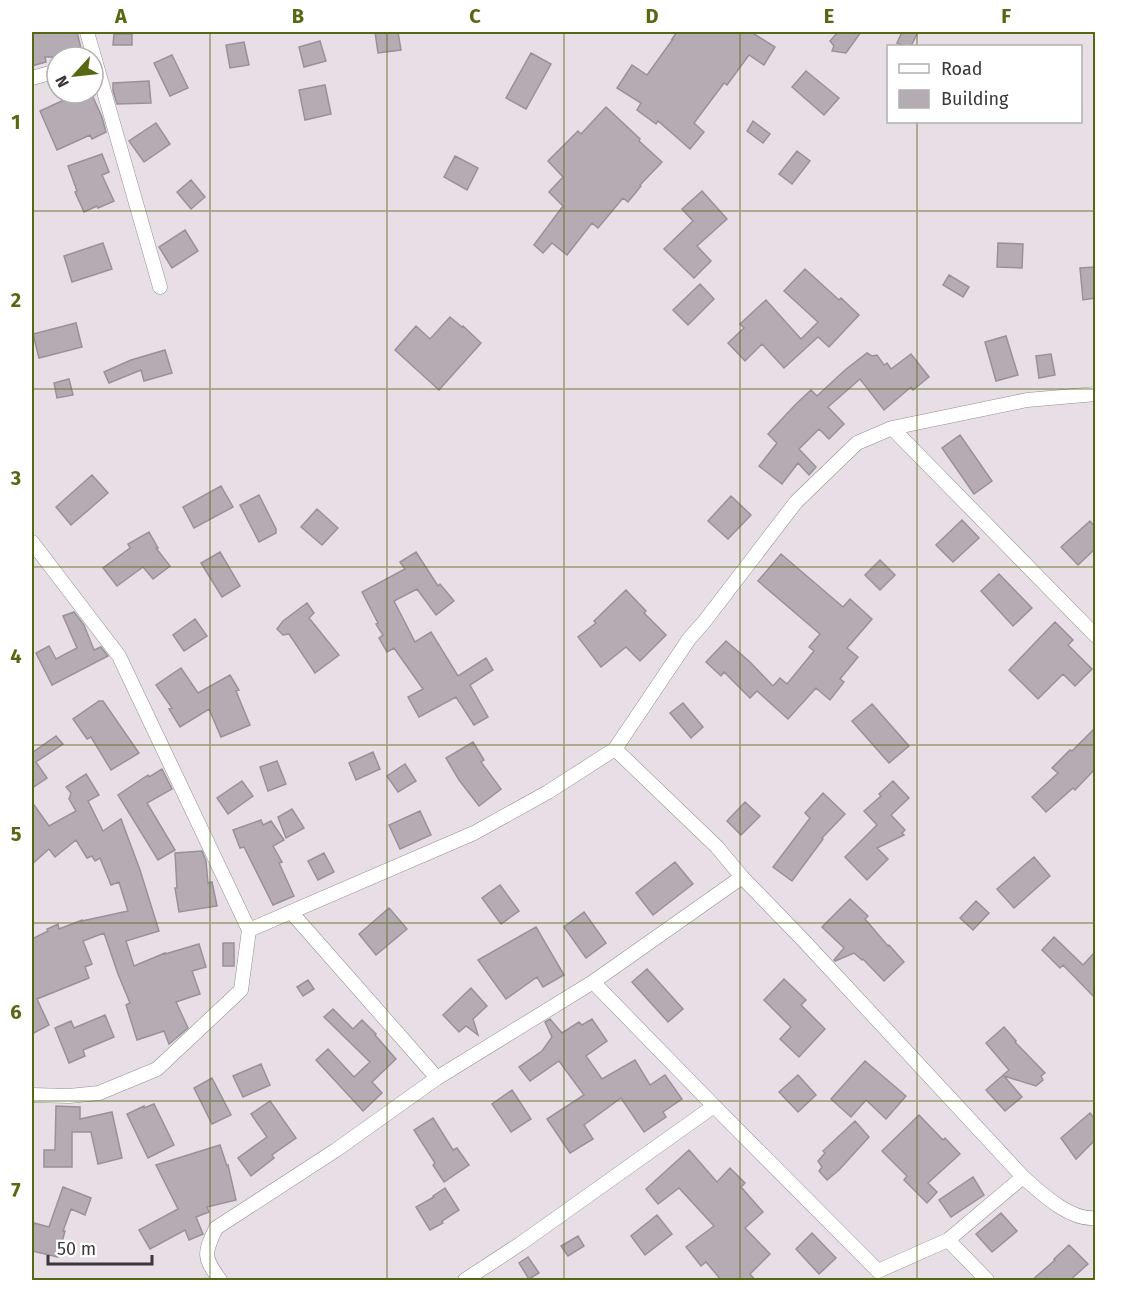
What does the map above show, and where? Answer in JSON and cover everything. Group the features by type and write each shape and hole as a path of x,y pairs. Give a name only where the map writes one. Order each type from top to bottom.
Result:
{"street":[{"path":"105,100 160,287"},
{"path":"249,930 474,833 548,792 615,749 689,639 796,502 857,443 892,428 1028,400 1095,394"},
{"path":"892,428 1095,636"},
{"path":"32,542 120,656 249,930 241,990 157,1069 99,1093 69,1096 32,1095"},
{"path":"615,749 717,847 742,877 1023,1178 1056,1206 1087,1219 1095,1218"},
{"path":"220,1281 206,1253 216,1228 336,1150 437,1078 593,982 742,877"},
{"path":"291,912 437,1078"},
{"path":"593,982 878,1271 948,1239 1023,1178"},
{"path":"465,1281 714,1106"},
{"path":"948,1239 987,1281"}],"building":[{"path":"32,32 77,32 80,45 45,45 45,62 32,66"},
{"path":"375,32 398,32 401,50 378,53"},
{"path":"677,32 751,32 775,47 764,65 749,55 727,85 724,83 694,123 704,132 690,149 658,121 656,124 637,110 641,103 617,88 632,65 647,75"},
{"path":"838,32 861,32 846,53 832,51 834,46 830,41"},
{"path":"902,32 918,32 912,45 897,43"},
{"path":"114,34 132,34 132,45 113,45"},
{"path":"320,41 326,61 304,67 299,47"},
{"path":"244,42 249,65 230,68 226,45"},
{"path":"531,53 551,64 526,109 506,98"},
{"path":"172,55 188,88 170,96 154,63"},
{"path":"806,71 839,98 824,115 792,87"},
{"path":"149,81 151,103 117,104 113,83"},
{"path":"325,85 331,114 305,120 299,90"},
{"path":"53,105 96,105 106,132 92,139 90,135 57,150 40,111"},
{"path":"606,107 662,162 640,185 628,202 623,198 598,228 592,223 567,255 552,243 543,253 534,245 563,206 549,192 563,177 548,161 578,131 581,134"},
{"path":"753,121 770,134 763,143 747,131"},
{"path":"156,123 170,144 144,162 129,141"},
{"path":"797,151 810,161 792,184 779,174"},
{"path":"102,154 109,172 102,175 114,201 84,212 75,192 77,191 68,166"},
{"path":"455,156 478,168 467,190 444,177"},
{"path":"191,180 205,197 191,209 177,192"},
{"path":"702,191 727,219 697,246 711,261 694,278 664,249 693,221 682,209"},
{"path":"185,230 198,251 172,268 159,247"},
{"path":"103,243 112,269 72,282 64,256"},
{"path":"998,243 1023,244 1022,268 997,267"},
{"path":"1095,267 1095,298 1083,300 1080,268"},
{"path":"805,269 859,315 829,347 818,337 784,368 762,344 745,361 728,343 744,328 740,324 766,300 801,339 818,322 784,291"},
{"path":"949,275 969,287 963,297 943,285"},
{"path":"700,284 714,299 688,325 673,310"},
{"path":"450,317 481,343 439,390 395,350 416,326 430,339"},
{"path":"76,323 82,347 39,358 33,334"},
{"path":"1006,336 1018,375 996,381 985,342"},
{"path":"165,350 172,373 144,381 141,370 109,383 104,372 131,360"},
{"path":"867,353 872,356 877,355 884,365 887,363 891,369 911,354 929,377 913,390 911,387 884,410 860,379 828,407 844,424 829,439 819,429 799,449 816,467 809,475 798,463 782,484 759,466 777,443 768,434 796,404 811,390 817,396"},
{"path":"1051,354 1055,375 1039,378 1036,356"},
{"path":"69,379 73,395 57,398 54,383"},
{"path":"960,435 992,481 974,494 942,448"},
{"path":"92,475 108,493 71,525 56,507"},
{"path":"221,486 233,507 194,528 183,507"},
{"path":"259,495 276,533 259,542 240,505"},
{"path":"731,496 751,515 728,539 708,521"},
{"path":"317,509 338,528 322,545 301,527"},
{"path":"962,520 979,538 953,562 936,545"},
{"path":"1090,521 1095,527 1095,549 1078,565 1061,547"},
{"path":"149,532 158,548 156,548 170,566 153,579 143,567 117,586 103,568 130,548 128,544"},
{"path":"220,552 240,586 222,597 201,563"},
{"path":"416,552 438,586 440,584 454,601 436,615 417,589 394,601 415,642 431,632 458,676 486,658 493,670 470,685 488,717 474,725 456,697 419,717 408,697 423,689 394,648 387,652 379,638 383,635 376,624 378,623 362,592 405,569 400,562"},
{"path":"781,554 843,607 850,599 872,619 847,648 858,657 840,679 844,682 830,700 816,688 788,719 757,691 750,698 724,672 721,676 706,662 726,641 773,686 780,678 787,684 814,651 809,647 820,634 758,581"},
{"path":"880,560 895,575 880,590 865,575"},
{"path":"999,574 1032,608 1013,626 981,591"},
{"path":"626,590 646,611 644,613 666,635 640,661 626,647 601,667 578,637 596,623 594,621"},
{"path":"307,603 314,613 309,618 339,655 315,673 289,634 283,635 277,629 283,621"},
{"path":"74,612 84,625 94,650 101,647 108,656 52,685 36,653 49,646 56,659 77,648 63,616"},
{"path":"195,619 207,636 184,651 173,635"},
{"path":"1055,622 1073,640 1068,645 1092,669 1075,686 1063,674 1038,699 1009,670"},
{"path":"181,668 198,693 230,675 239,690 236,691 250,725 221,737 209,709 180,727 169,709 172,708 156,685"},
{"path":"99,701 103,701 139,753 111,770 91,737 87,739 73,719"},
{"path":"683,703 703,727 691,738 670,713"},
{"path":"872,704 909,746 889,763 852,721"},
{"path":"1095,728 1095,769 1075,790 1073,788 1046,812 1032,797 1058,773 1052,768"},
{"path":"56,736 63,744 36,762 47,778 32,788 32,753"},
{"path":"473,742 484,760 481,762 501,789 479,806 446,758"},
{"path":"373,752 380,769 356,780 349,763"},
{"path":"277,761 286,784 268,791 260,767"},
{"path":"405,764 416,781 398,792 387,776"},
{"path":"162,769 172,789 147,803 175,850 158,860 118,795 148,775 149,777"},
{"path":"86,774 99,795 88,801 103,831 121,819 159,931 126,941 134,966 165,953 199,944 206,967 192,971 200,994 176,1002 188,1028 169,1044 164,1031 137,1040 126,1005 130,1003 104,933 83,941 92,964 85,967 89,978 37,999 49,1025 32,1034 32,939 58,924 59,929 82,920 128,911 119,882 111,885 100,858 95,861 92,856 87,858 76,840 55,857 49,849 32,864 32,802 49,826 76,811 69,799 71,793 66,787"},
{"path":"242,781 253,796 228,814 217,798"},
{"path":"893,781 909,798 891,815 905,830 902,833 904,835 877,848 888,859 867,880 845,857 877,825 864,811"},
{"path":"823,793 845,814 822,838 792,881 773,867 810,818 805,813"},
{"path":"745,802 760,816 741,835 727,821"},
{"path":"292,809 304,828 286,838 278,817"},
{"path":"420,811 431,835 400,849 389,825"},
{"path":"261,820 263,825 271,821 284,840 273,846 282,862 279,863 294,896 273,905 244,847 240,848 233,830"},
{"path":"202,851 206,861 208,883 212,882 217,906 179,912 175,888 177,888 175,853"},
{"path":"324,853 334,872 318,880 308,861"},
{"path":"1034,857 1050,876 1014,908 997,889"},
{"path":"675,862 693,884 653,915 636,893"},
{"path":"500,885 519,911 501,924 482,898"},
{"path":"850,899 868,916 865,919 904,962 884,981 854,953 834,960 844,948 822,927"},
{"path":"976,901 989,913 973,930 960,918"},
{"path":"389,908 407,929 376,955 359,934"},
{"path":"584,912 606,943 586,958 564,927"},
{"path":"536,927 564,975 543,987 537,977 506,999 478,960"},
{"path":"1054,937 1083,965 1095,952 1095,998 1063,965 1060,968 1042,950"},
{"path":"223,943 234,943 234,966 223,966"},
{"path":"647,969 683,1009 668,1022 632,982"},
{"path":"784,979 806,1000 801,1005 825,1029 799,1057 780,1039 791,1027 764,1000"},
{"path":"308,980 314,989 303,996 297,987"},
{"path":"471,988 487,1006 473,1019 478,1035 466,1026 459,1032 443,1015"},
{"path":"333,1009 353,1029 362,1020 396,1059 372,1082 382,1093 363,1111 316,1060 328,1049 354,1077 370,1062 324,1017"},
{"path":"105,1015 114,1037 83,1050 85,1056 69,1063 55,1028 71,1021 74,1028"},
{"path":"550,1019 562,1033 579,1022 582,1025 592,1019 607,1041 586,1056 602,1079 635,1060 650,1085 665,1075 682,1099 663,1112 666,1117 644,1132 621,1098 584,1125 593,1139 570,1153 547,1119 584,1095 559,1061 530,1081 519,1067 542,1051 552,1037 545,1022"},
{"path":"1004,1027 1045,1073 1041,1076 1043,1080 1036,1086 1004,1076 1022,1097 1005,1111 986,1090 1009,1070 986,1043"},
{"path":"865,1061 906,1096 886,1119 866,1100 851,1117 831,1099"},
{"path":"261,1064 270,1085 243,1097 233,1076"},
{"path":"798,1075 816,1095 798,1112 779,1092"},
{"path":"212,1078 231,1115 212,1124 194,1088"},
{"path":"512,1090 531,1119 511,1132 492,1104"},
{"path":"270,1101 296,1138 272,1155 274,1158 251,1176 238,1158 267,1137 251,1114"},
{"path":"154,1104 174,1145 148,1158 127,1114"},
{"path":"56,1106 80,1107 80,1119 112,1112 122,1158 98,1164 91,1132 72,1132 72,1167 44,1167 44,1150 55,1150"},
{"path":"1090,1113 1095,1119 1095,1140 1076,1159 1061,1138"},
{"path":"919,1115 960,1154 928,1183 937,1192 927,1203 904,1180 907,1176 882,1151"},
{"path":"433,1118 453,1150 457,1148 469,1165 444,1182 414,1130"},
{"path":"855,1121 869,1137 827,1180 819,1171 822,1167 818,1161 825,1153 823,1151"},
{"path":"220,1145 228,1165 236,1200 207,1207 209,1212 196,1217 203,1234 189,1240 185,1230 150,1249 139,1230 178,1209 156,1165"},
{"path":"689,1150 717,1182 730,1168 745,1183 741,1187 763,1212 745,1228 770,1254 750,1274 756,1281 722,1281 706,1262 701,1266 686,1247 714,1226 679,1188 658,1204 646,1189"},
{"path":"973,1177 984,1195 951,1217 939,1200"},
{"path":"63,1187 91,1198 85,1215 71,1209 63,1231 65,1231 58,1257 32,1251 34,1223 49,1227"},
{"path":"445,1188 459,1210 430,1230 416,1207"},
{"path":"1001,1213 1017,1231 992,1252 976,1234"},
{"path":"657,1215 672,1234 645,1255 631,1236"},
{"path":"812,1233 836,1258 819,1274 796,1249"},
{"path":"578,1236 584,1246 568,1256 561,1246"},
{"path":"1069,1245 1088,1264 1069,1281 1031,1281 1055,1260"},
{"path":"528,1257 539,1273 529,1279 519,1263"}]}
